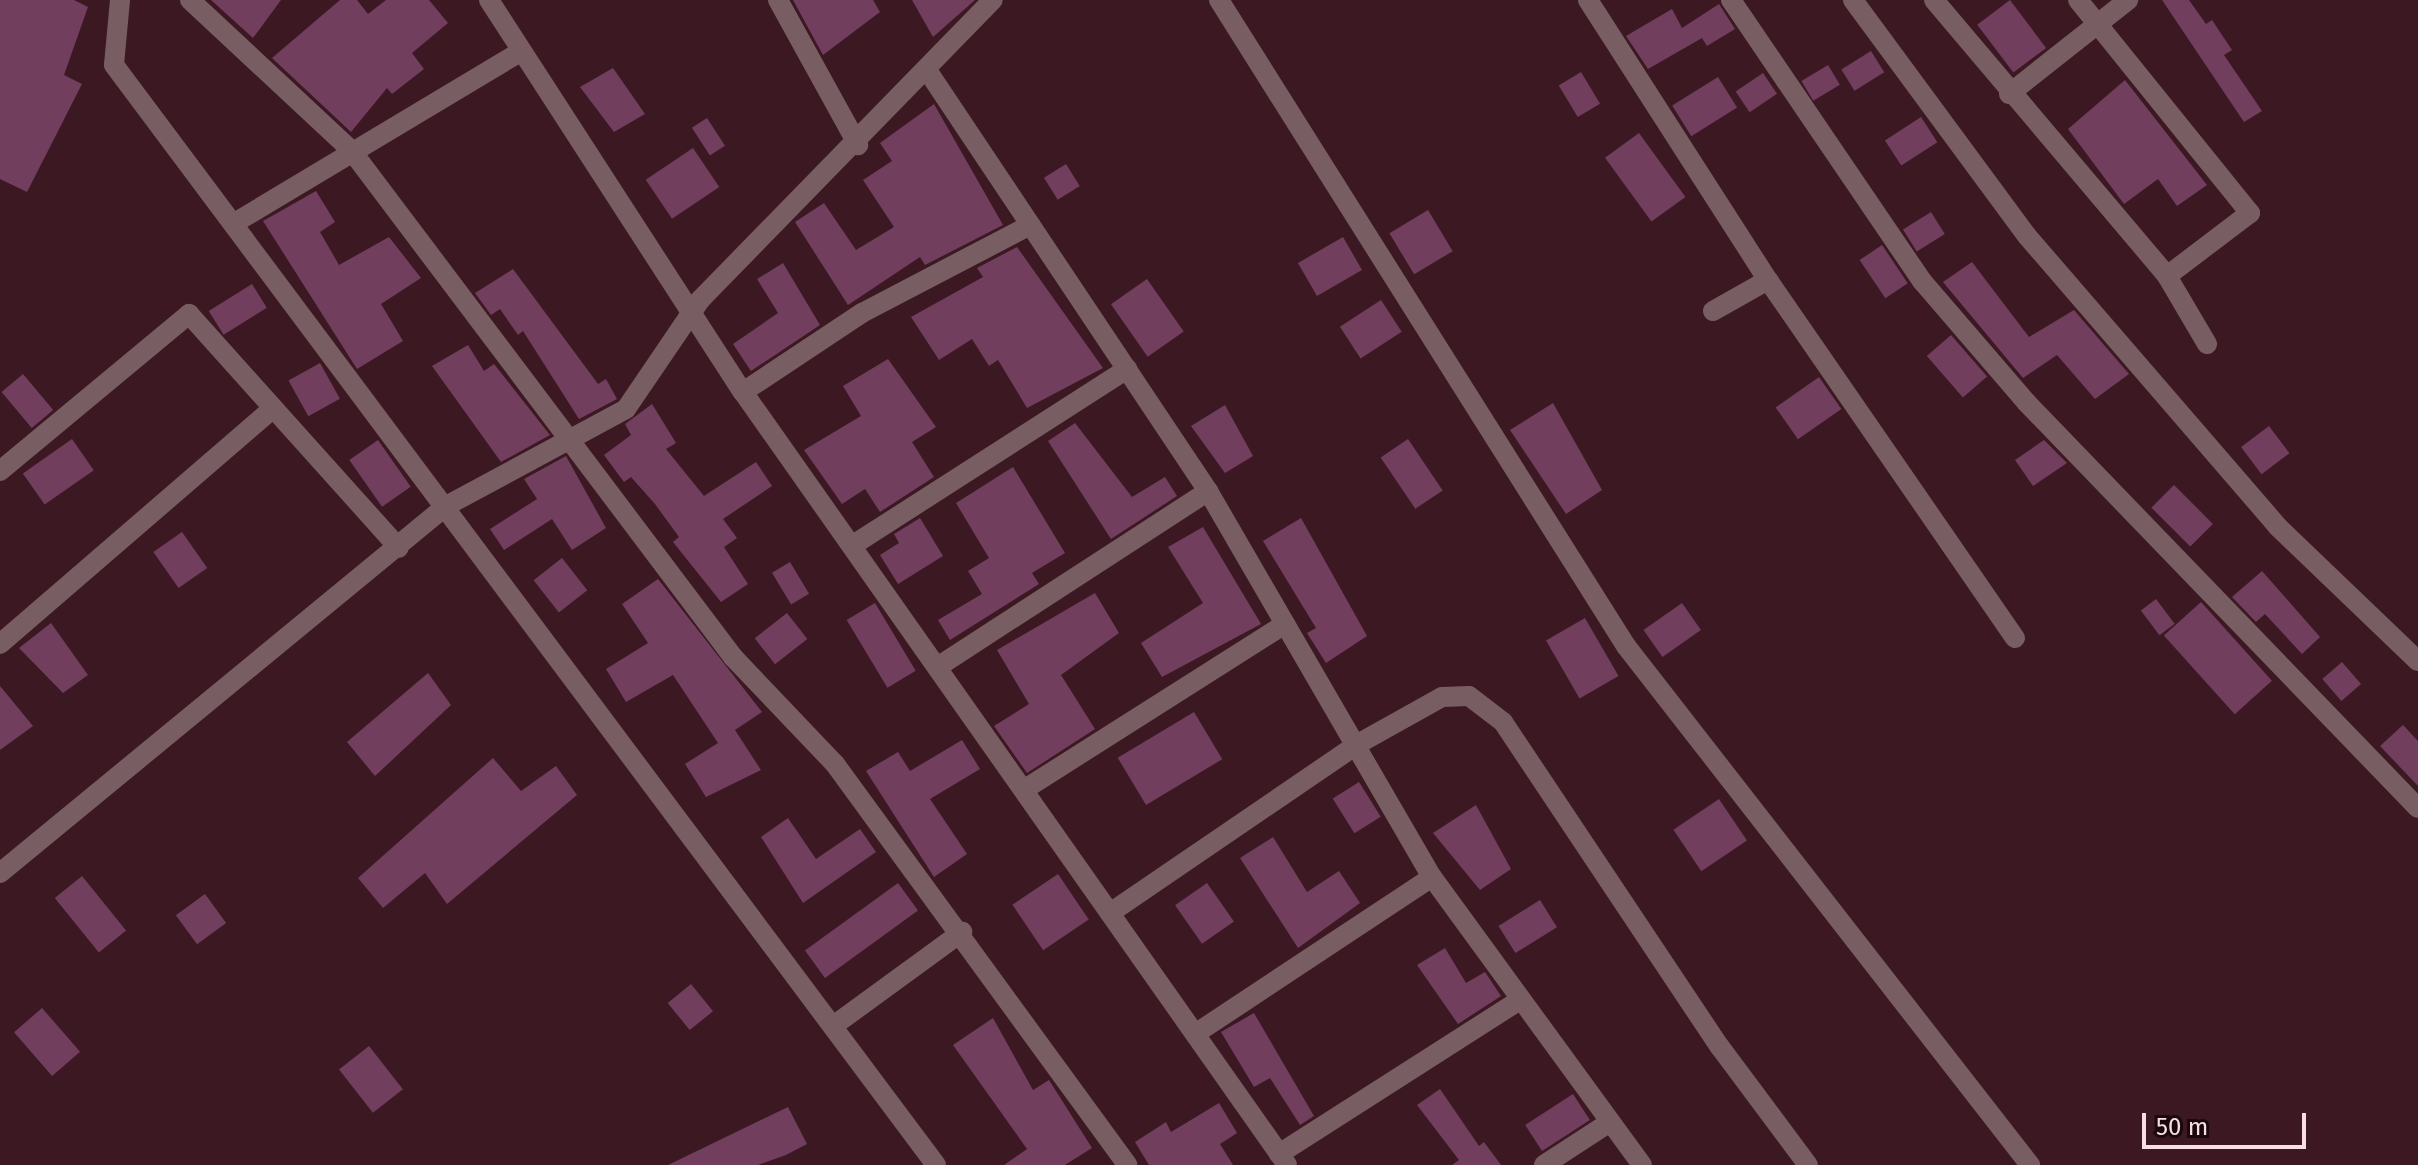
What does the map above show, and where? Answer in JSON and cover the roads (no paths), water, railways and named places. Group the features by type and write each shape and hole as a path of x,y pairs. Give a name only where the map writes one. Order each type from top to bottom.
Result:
{"street":[{"path":"120,0 114,65 236,222 936,1165"},
{"path":"190,0 351,150 574,437 733,657 835,764 962,932 1127,1165"},
{"path":"489,0 518,53 743,392 939,666 1283,1159 1521,999"},
{"path":"778,0 858,145"},
{"path":"0,873 399,548 446,506 626,409 690,314 858,145 993,0"},
{"path":"1219,0 1626,646 2030,1165"},
{"path":"1588,0 1768,280 2015,638"},
{"path":"1731,0 1922,281 2026,402 2418,808"},
{"path":"1853,0 2027,236 2277,526 2418,661"},
{"path":"1934,0 2009,94 2167,276 2207,344"},
{"path":"2078,0 2250,213 2167,276"},
{"path":"2009,94 2099,26 2128,0"},
{"path":"236,222 351,150 518,53"},
{"path":"927,70 1208,491 1432,877 1642,1165"},
{"path":"743,392 862,313 1030,225"},
{"path":"1713,311 1768,280"},
{"path":"0,471 189,314 399,548"},
{"path":"853,545 1127,369"},
{"path":"0,644 273,408"},
{"path":"939,666 1208,491"},
{"path":"1025,789 1285,624"},
{"path":"1110,913 1356,745 1442,697 1488,705 1808,1165"},
{"path":"1195,1034 1432,877"},
{"path":"833,1026 962,932"},
{"path":"1544,1165 1610,1122"}]}
